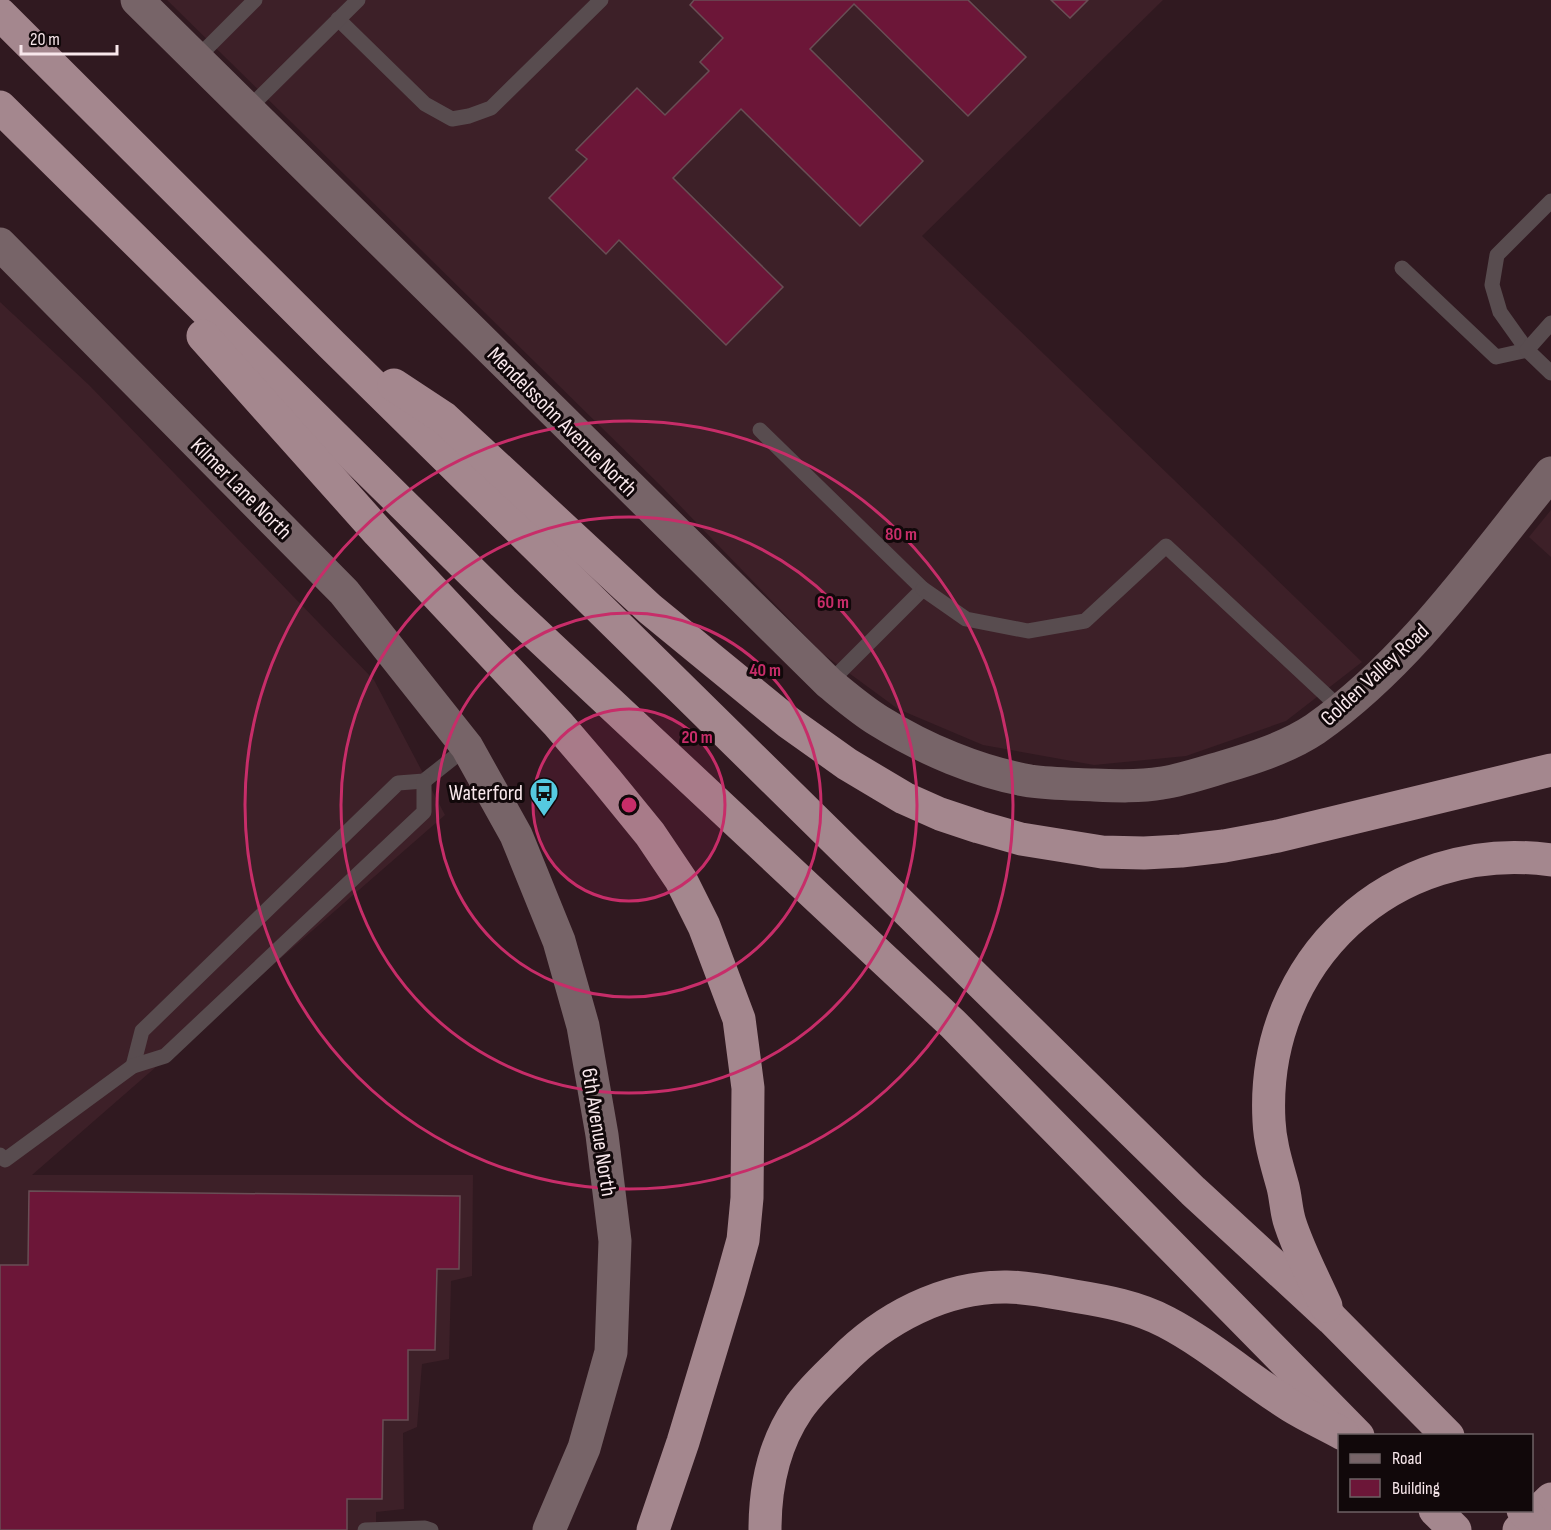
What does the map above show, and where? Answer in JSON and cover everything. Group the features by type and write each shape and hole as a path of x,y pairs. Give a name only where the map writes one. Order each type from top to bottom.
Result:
{"highway":[{"path":"0,14 332,345 1185,1183 1332,1319 1446,1434"},
{"path":"3,111 503,603 953,1024 1356,1434"},
{"path":"3,111 385,540 558,724 650,834 681,880 704,926 739,1019 747,1088 747,1198 743,1240 729,1290 683,1442 653,1530"},
{"path":"332,345 444,418 650,609 788,722 848,764 904,798 940,814 1021,839 1062,846 1113,852 1181,851 1278,836 1551,770"},
{"path":"1332,1319 1290,1222 1271,1142 1268,1101 1272,1057 1287,1006 1299,980 1320,953 1364,909 1390,890 1417,876 1451,865 1481,859 1511,857 1551,860"},
{"path":"765,1530 768,1485 775,1460 792,1419 816,1386 855,1347 901,1315 954,1294 977,1290 1006,1287 1092,1299 1165,1321 1222,1357 1291,1406 1342,1434"},
{"path":"1519,1530 1551,1499"},
{"path":"1437,1512 1455,1530"},
{"path":"1525,1512 1542,1530"}],"street":[{"name":"Mendelssohn Avenue North","path":"137,0 829,683 877,720 921,744 981,768 1030,781"},
{"name":"Kilmer Lane North","path":"0,244 344,592 467,747"},
{"name":"Golden Valley Road","path":"1030,781 1114,786 1161,784 1201,774 1279,747 1313,730 1341,709 1389,666 1430,622 1551,474"},
{"name":"6th Avenue North","path":"467,747 516,835 559,941 583,1026 602,1135 615,1241 611,1352 584,1448 549,1530"}],"lane":[{"path":"196,59 255,0"},
{"path":"247,110 358,0"},
{"path":"339,19 425,104 452,119 470,116 491,108 601,0"},
{"path":"1551,201 1497,255 1492,285 1500,312 1527,350 1551,373"},
{"path":"1402,268 1496,357 1527,350 1551,323"},
{"path":"760,430 923,589 966,620 1028,631 1085,621 1166,546 1341,709"},
{"path":"829,683 923,589"},
{"path":"133,1066 142,1030 398,783 424,781 467,747"},
{"path":"2,1160 133,1066 165,1056 424,812 424,781"},
{"path":"365,1530 425,1528 431,1530"}],"shaded area":[{"path":"167,0 1163,0 922,236 1362,662 1286,721 1186,756 1094,765 983,745 898,709 823,654 661,486"},
{"path":"0,302 89,385 374,680 445,815 32,1175 473,1175 472,1276 451,1281 449,1359 422,1364 417,1427 403,1433 404,1509 376,1512 376,1530 0,1530"},
{"path":"1551,510 1551,557 1529,537"}],"building":[{"path":"694,0 968,0 1026,57 968,116 854,4 810,49 923,161 860,226 741,109 673,178 783,287 726,345 619,240 606,254 549,198 587,159 576,150 637,88 665,115 709,71 700,62 723,38 690,5"},
{"path":"1051,0 1088,0 1070,18"},
{"path":"29,1191 460,1196 459,1269 437,1269 435,1350 408,1350 408,1420 383,1420 382,1499 347,1499 347,1530 0,1530 0,1265 28,1265"}],"place":[{"name":"Waterford","path":"544,818"}]}
